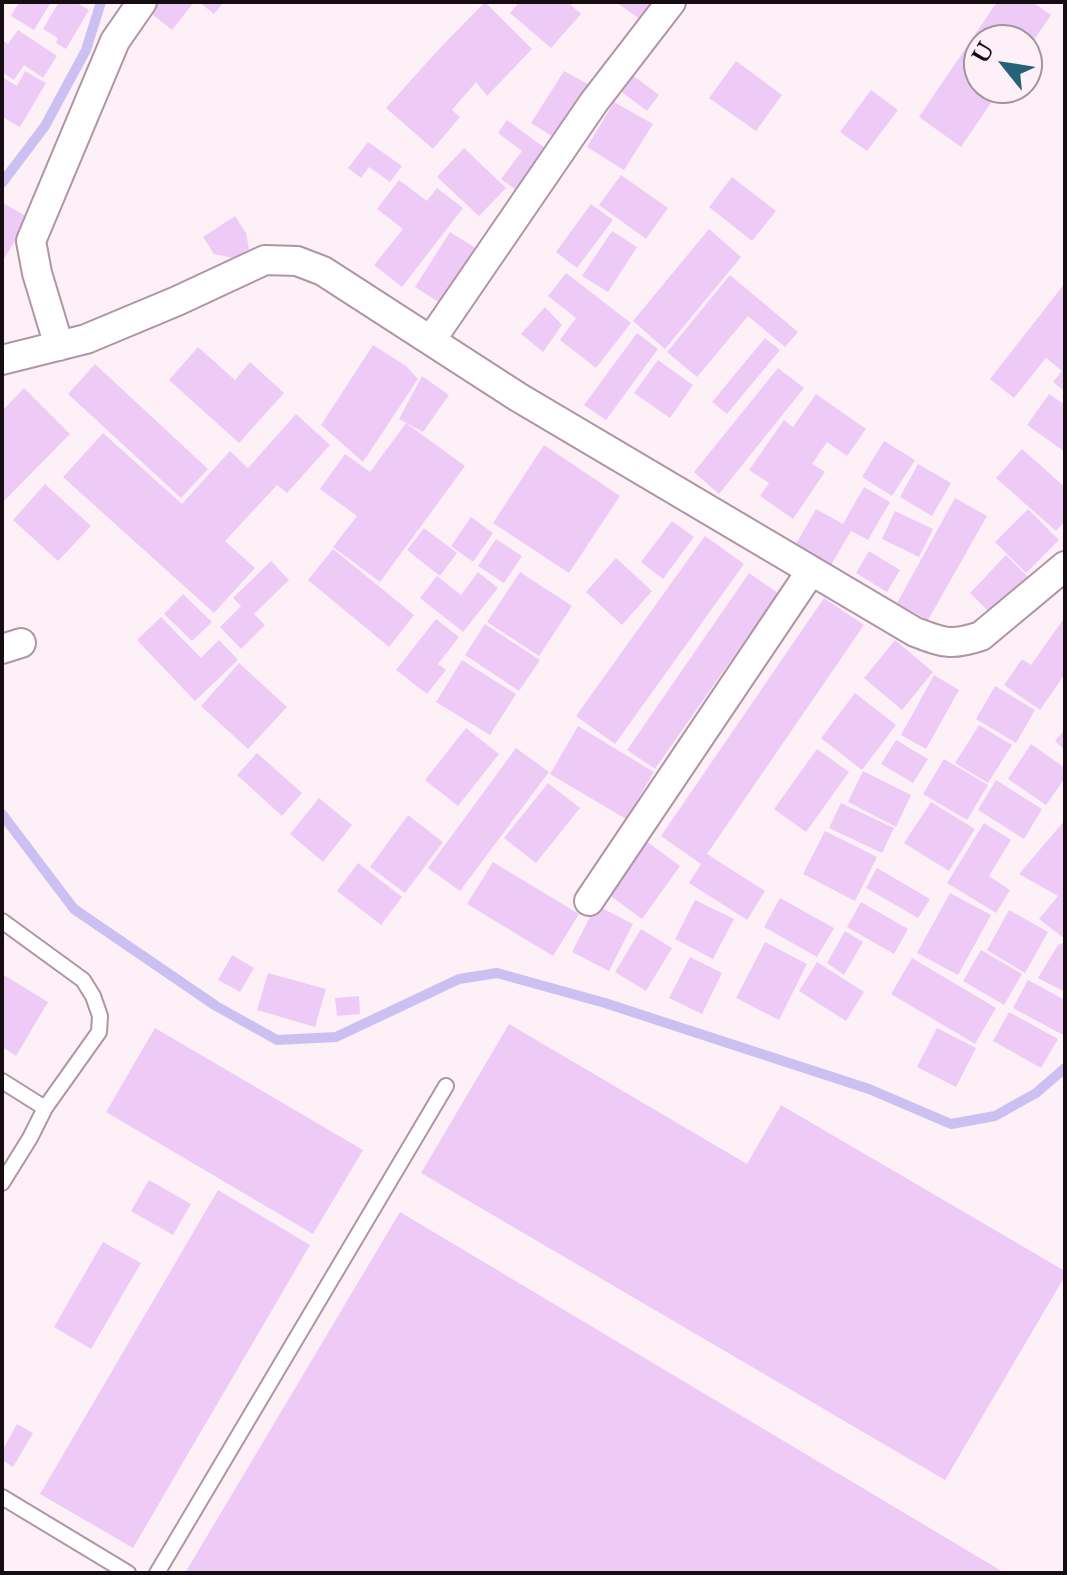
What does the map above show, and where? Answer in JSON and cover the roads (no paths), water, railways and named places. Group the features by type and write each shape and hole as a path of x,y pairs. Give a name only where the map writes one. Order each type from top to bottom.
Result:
{"street":[{"path":"59,346 37,273 31,241 115,41 142,2"},
{"path":"431,340 594,102 671,2"},
{"path":"2,360 86,339 265,260 297,261 323,271 518,397 915,632 946,643 965,642 981,636 1065,566"},
{"path":"589,901 811,571"}],"lane":[{"path":"2,921 83,980 100,1016 99,1032 45,1108 2,1183"},
{"path":"2,1081 45,1108"},
{"path":"157,1573 446,1086"},
{"path":"2,1497 128,1573"}],"waterway":[{"path":"2,183 45,126 86,50 101,2"},
{"path":"2,814 74,909 216,1006 277,1040 336,1037 459,979 497,973 605,1003 869,1089 951,1124 995,1116 1036,1093 1065,1068"}]}
